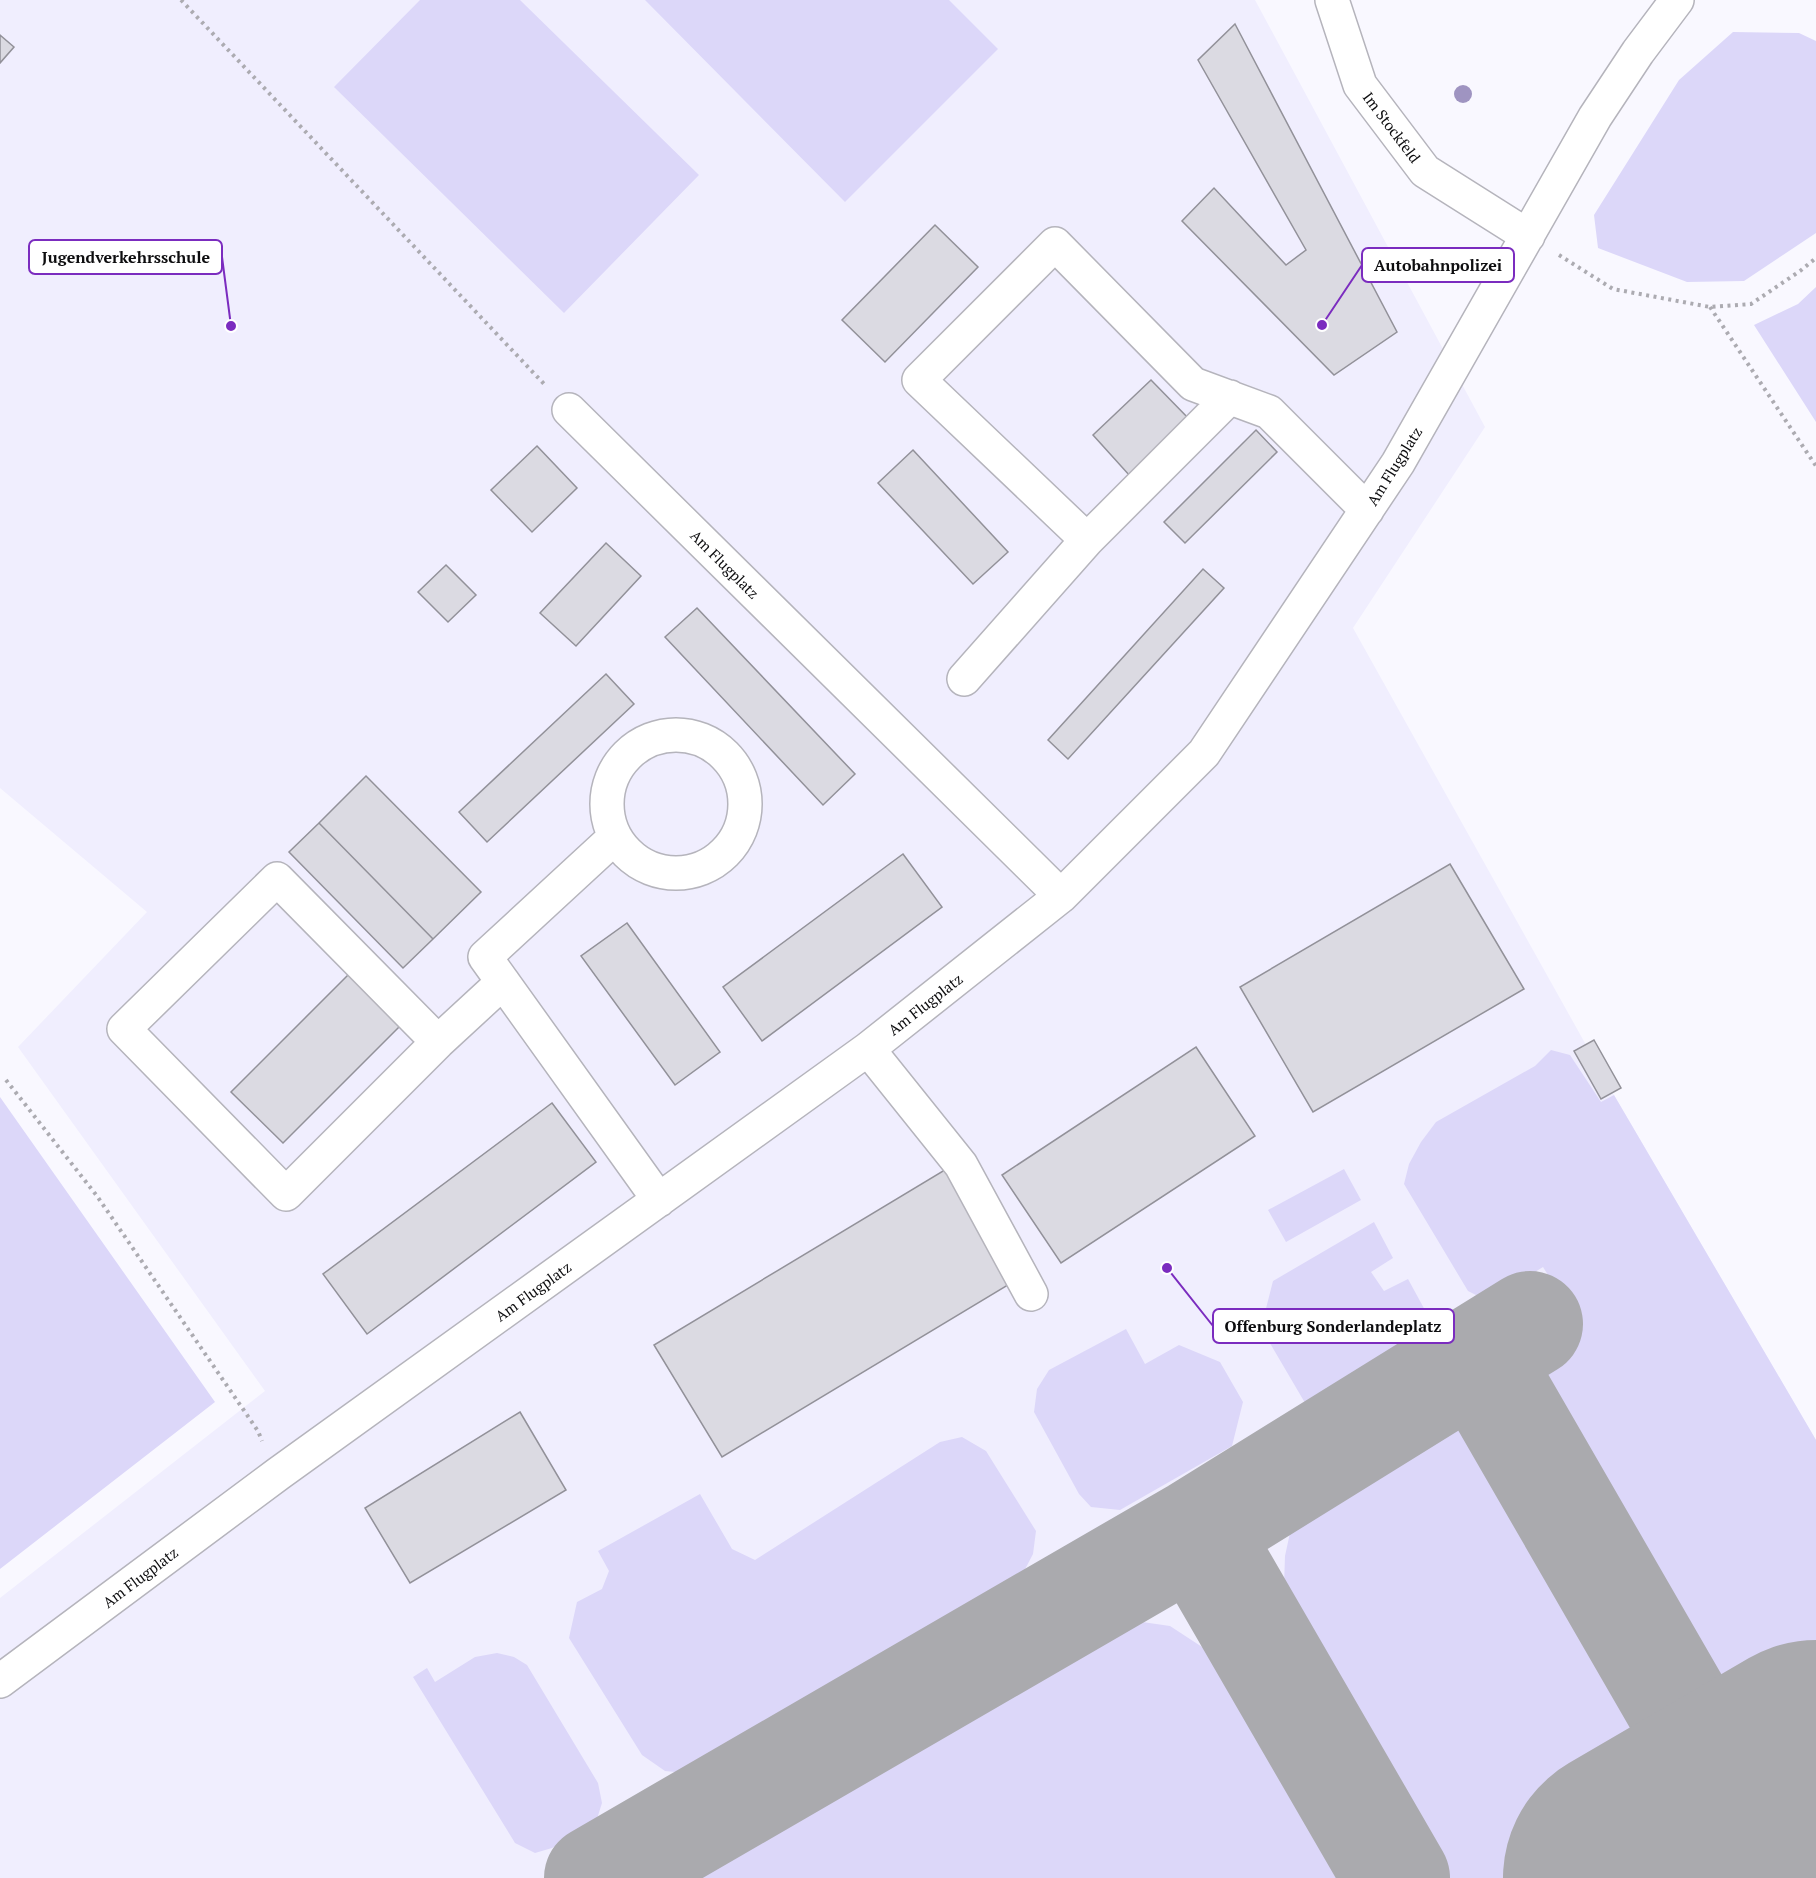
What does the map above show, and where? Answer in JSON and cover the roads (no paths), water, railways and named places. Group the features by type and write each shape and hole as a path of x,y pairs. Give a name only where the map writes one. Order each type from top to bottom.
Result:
{"street":[{"name":"Im Stockfeld","path":"1332,0 1360,85 1425,171 1528,236"},
{"name":"Am Flugplatz","path":"0,1681 278,1474 868,1049 1061,896 1204,753 1398,463 1595,117 1638,52 1677,0"},
{"path":"1087,540 919,380 1055,244 1193,384 1269,412 1366,510"},
{"path":"964,679 1087,540 1230,397"},
{"name":"Am Flugplatz","path":"569,410 1061,896"},
{"path":"672,734 696,737 717,748 734,764 744,786 746,810 740,832 728,851 711,865 690,872 668,874 646,867 628,855 614,838 607,815 606,792 614,770 630,751 639,745 650,739 672,734"},
{"path":"614,838 485,957 659,1200"},
{"path":"438,1042 277,879 124,1029 286,1194 438,1042 503,982"},
{"path":"868,1049 961,1165 1031,1294"}],"place":[{"name":"Autobahnpolizei","path":"1322,325"},
{"name":"Jugendverkehrsschule","path":"231,326"},
{"name":"Offenburg Sonderlandeplatz","path":"1167,1268"}]}
